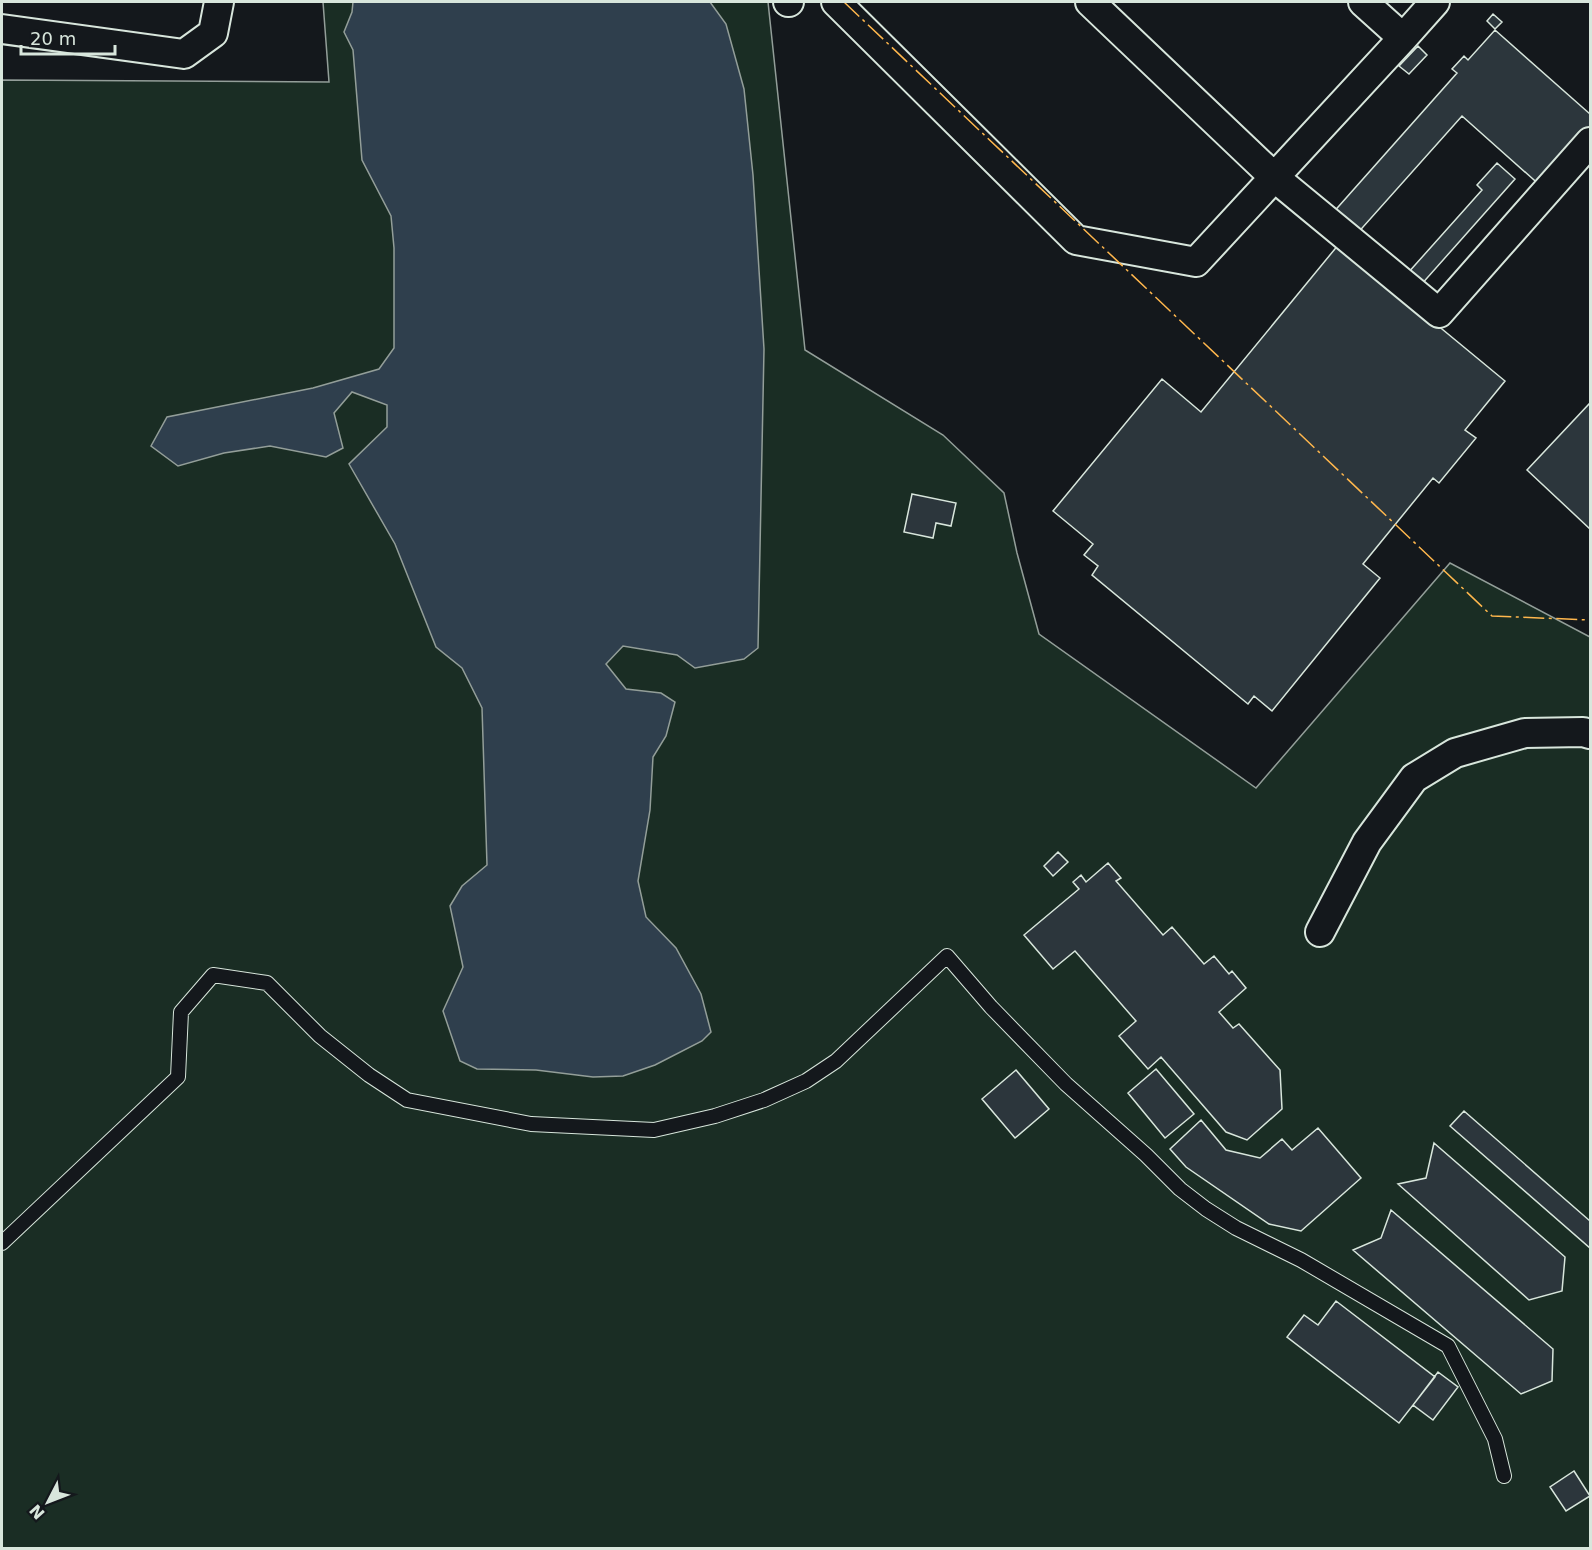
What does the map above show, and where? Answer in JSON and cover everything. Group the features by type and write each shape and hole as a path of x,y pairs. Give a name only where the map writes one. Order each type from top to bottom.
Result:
{"street":[{"path":"2,29 184,54 213,33 219,2"},
{"path":"836,2 1076,240 1196,262 1435,2"},
{"path":"1090,2 1274,177 1439,313 1590,142"},
{"path":"1363,2 1403,38"},
{"path":"1320,932 1367,842 1414,778 1455,753 1525,733 1583,732 1590,734"}],"lane":[{"path":"2,1243 178,1077 181,1012 213,975 267,983 320,1036 369,1075 407,1100 531,1124 654,1130 715,1116 764,1100 806,1081 836,1061 947,956 991,1006 1066,1084 1189,1196 1236,1228 1301,1260 1448,1346 1495,1438 1504,1476"}],"green space":[{"path":"323,2 768,2 805,350 943,435 1004,493 1017,553 1039,634 1256,788 1450,563 1590,637 1590,1548 2,1548 2,80 329,82"}],"water":[{"path":"353,2 710,2 726,24 744,89 753,175 764,349 758,648 744,659 695,668 677,655 623,646 606,664 626,689 661,693 675,702 666,736 653,757 650,810 638,881 646,917 676,948 701,994 711,1032 702,1041 655,1065 623,1076 593,1077 536,1070 477,1069 460,1061 443,1011 463,967 450,906 462,886 487,865 482,708 462,668 436,647 395,544 349,464 387,427 387,405 352,392 334,413 343,448 326,457 270,446 224,453 178,466 151,446 167,417 313,388 379,369 394,348 394,248 391,216 362,160 353,50 344,32 352,12"}],"building":[{"path":"1493,14 1502,22 1495,29 1487,21"},
{"path":"1495,30 1590,114 1590,134 1543,188 1462,116 1355,236 1331,215 1457,73 1452,69 1464,56 1468,60"},
{"path":"1418,46 1427,55 1409,74 1399,66"},
{"path":"1497,163 1515,179 1420,286 1407,274 1482,190 1477,185"},
{"path":"1339,244 1505,381 1465,430 1476,438 1439,483 1433,478 1363,564 1380,578 1272,711 1254,696 1248,704 1092,575 1098,566 1084,555 1093,544 1053,511 1162,379 1201,412"},
{"path":"1590,403 1590,529 1527,470"},
{"path":"912,494 956,503 951,526 936,523 933,538 904,532"},
{"path":"1058,852 1068,862 1053,876 1044,866"},
{"path":"1108,863 1121,878 1116,881 1163,935 1172,927 1204,964 1214,956 1229,974 1232,971 1246,988 1219,1012 1233,1028 1239,1024 1280,1070 1282,1109 1247,1140 1226,1132 1161,1057 1148,1069 1119,1036 1136,1021 1075,951 1053,969 1024,935 1079,889 1073,882 1081,875 1086,882"},
{"path":"1156,1069 1194,1114 1165,1138 1128,1093"},
{"path":"1016,1070 1049,1109 1015,1138 982,1099"},
{"path":"1464,1111 1590,1221 1590,1248 1450,1126"},
{"path":"1201,1120 1226,1150 1260,1158 1282,1139 1292,1150 1318,1128 1361,1178 1301,1231 1269,1224 1186,1167 1170,1149"},
{"path":"1434,1143 1565,1257 1562,1291 1529,1300 1398,1184 1426,1178"},
{"path":"1391,1210 1553,1349 1552,1381 1521,1394 1353,1250 1381,1238"},
{"path":"1336,1301 1435,1377 1399,1423 1287,1337 1304,1315 1318,1325"},
{"path":"1438,1372 1458,1387 1433,1420 1413,1405"},
{"path":"1574,1471 1590,1496 1566,1511 1550,1487"}],"power":[{"path":"844,2 1492,616 1590,620"}]}
